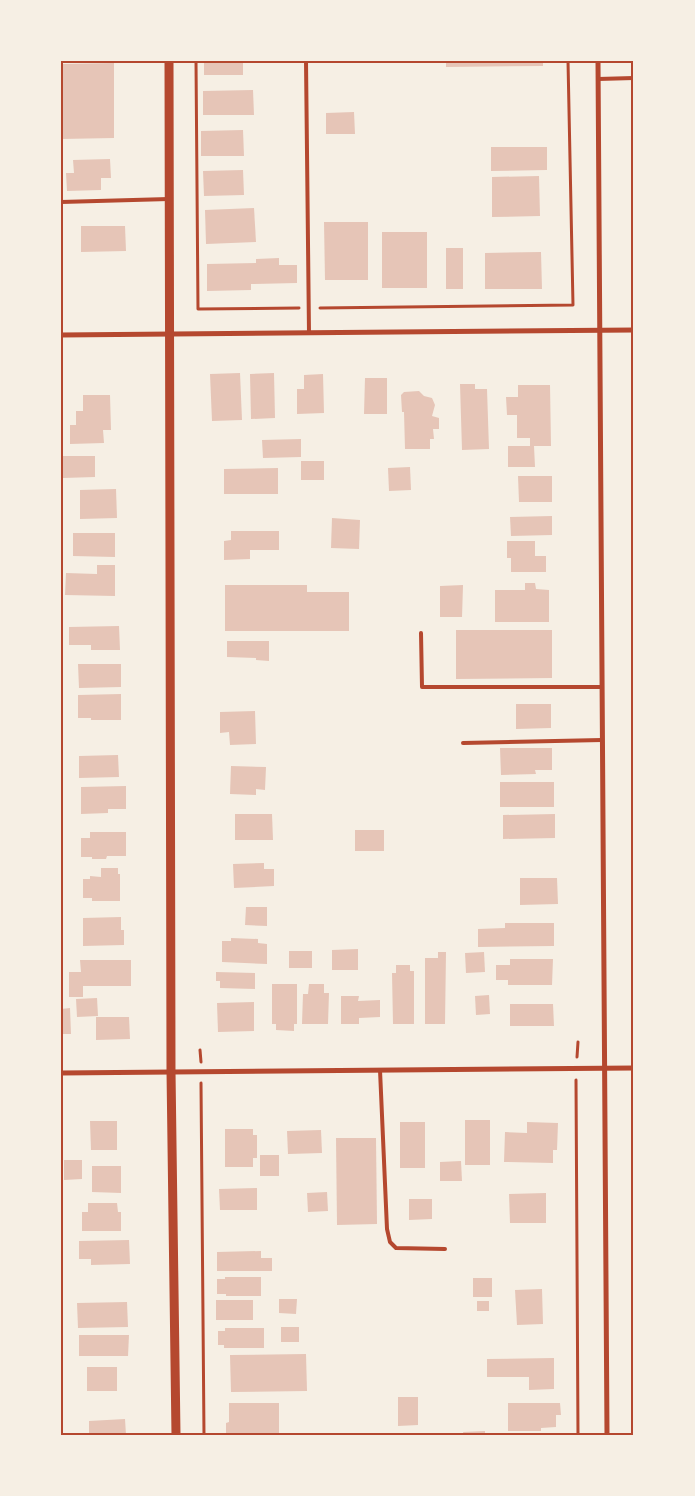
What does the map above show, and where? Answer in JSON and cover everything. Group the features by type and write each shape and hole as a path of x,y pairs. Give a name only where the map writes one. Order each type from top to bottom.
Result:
{"street":[{"path":"169,61 171,1071 176,1435"},
{"path":"598,61 607,1435"},
{"path":"61,335 634,330"},
{"path":"61,1072 634,1068"}],"lane":[{"path":"306,61 309,332"},
{"path":"598,79 634,78"},
{"path":"61,202 169,199"},
{"path":"421,633 422,687 602,687"},
{"path":"463,743 602,740"},
{"path":"380,1070 387,1229 390,1242 396,1248 445,1248"}],"path":[{"path":"196,61 198,309 573,305 568,61"},
{"path":"578,1042 576,1069 578,1435"},
{"path":"200,1050 204,1435"}],"building":[{"path":"204,61 243,61 243,75 204,75"},
{"path":"446,61 543,61 543,66 446,67"},
{"path":"114,63 114,138 61,139 61,64"},
{"path":"253,90 254,115 203,115 203,91"},
{"path":"354,112 355,134 326,134 326,113"},
{"path":"243,130 244,156 201,156 201,131"},
{"path":"491,147 547,147 547,170 491,171"},
{"path":"110,159 111,178 101,178 101,190 67,191 66,173 74,173 73,160"},
{"path":"243,170 244,195 204,196 203,171"},
{"path":"539,176 540,216 492,217 492,177"},
{"path":"254,208 256,242 206,244 205,210"},
{"path":"324,222 368,222 368,280 325,280"},
{"path":"81,226 125,226 126,251 81,252"},
{"path":"382,232 427,232 427,288 382,288"},
{"path":"446,248 463,248 463,289 446,289"},
{"path":"541,252 542,289 485,289 485,253"},
{"path":"279,258 279,265 297,265 297,283 251,284 251,290 207,291 207,264 256,263 256,259"},
{"path":"240,373 242,420 212,421 210,374"},
{"path":"274,373 275,418 251,419 250,374"},
{"path":"323,374 324,413 297,414 297,389 304,389 304,375"},
{"path":"365,378 387,378 387,414 364,414"},
{"path":"460,384 475,384 475,389 487,389 489,449 462,450"},
{"path":"518,385 550,385 551,446 534,446 535,467 508,467 508,446 530,446 530,438 517,438 517,415 507,415 506,397 518,397"},
{"path":"419,391 424,396 432,398 435,405 432,416 439,418 439,429 433,429 434,439 430,439 430,449 405,449 404,412 402,412 401,395 404,392"},
{"path":"83,395 110,395 111,430 103,430 104,443 70,444 70,425 76,425 76,411 83,411"},
{"path":"301,439 301,457 263,458 262,440"},
{"path":"62,456 95,456 95,477 63,478"},
{"path":"301,461 324,461 324,480 301,480"},
{"path":"410,467 411,490 389,491 388,468"},
{"path":"278,468 278,494 224,494 224,469"},
{"path":"518,476 552,476 552,502 519,502"},
{"path":"116,489 117,518 80,519 80,490"},
{"path":"552,516 552,535 511,536 510,517"},
{"path":"332,518 360,520 359,549 331,548"},
{"path":"231,531 279,531 279,550 250,550 250,559 224,560 224,541 231,540"},
{"path":"73,533 115,533 115,557 73,556"},
{"path":"507,541 535,541 535,556 546,556 546,572 511,572 511,558 507,558"},
{"path":"97,565 115,565 115,596 65,595 66,573 97,574"},
{"path":"525,583 535,583 536,589 549,590 549,622 495,622 495,590 525,590"},
{"path":"225,585 307,585 307,592 349,592 349,631 225,631"},
{"path":"463,585 462,617 440,617 440,586"},
{"path":"119,626 120,650 91,650 91,645 69,645 69,627"},
{"path":"456,630 552,630 552,678 456,679"},
{"path":"227,641 269,641 269,661 256,660 256,658 227,657"},
{"path":"78,664 121,664 121,687 79,688"},
{"path":"121,694 121,720 78,718 78,695"},
{"path":"516,704 551,704 551,728 516,729"},
{"path":"255,711 256,744 230,745 229,732 220,733 220,712"},
{"path":"500,748 552,748 552,770 535,770 536,774 501,775"},
{"path":"118,755 119,777 79,778 79,756"},
{"path":"231,766 266,767 265,790 256,789 256,795 230,794"},
{"path":"500,782 554,782 554,807 500,807"},
{"path":"126,786 126,809 108,809 108,813 81,814 81,787"},
{"path":"235,814 272,814 273,840 235,840"},
{"path":"555,814 555,838 503,839 503,815"},
{"path":"355,830 384,830 384,851 355,851"},
{"path":"90,832 126,832 126,856 107,856 106,859 81,857 81,838 90,838"},
{"path":"264,863 264,869 274,869 274,886 234,888 233,864"},
{"path":"101,868 118,868 118,874 120,874 120,901 92,901 92,898 83,898 83,879 90,879 90,876 101,877"},
{"path":"520,878 557,878 558,904 520,905"},
{"path":"246,907 267,907 267,926 245,925"},
{"path":"121,917 121,930 124,930 124,945 83,946 83,918"},
{"path":"505,923 554,923 554,946 478,947 478,929 505,928"},
{"path":"231,938 258,939 258,943 267,944 267,964 222,962 222,941 231,941"},
{"path":"358,949 358,970 332,970 332,950"},
{"path":"289,951 312,951 312,968 289,968"},
{"path":"438,952 446,952 445,1024 425,1024 425,958 438,958"},
{"path":"484,952 485,972 466,973 465,953"},
{"path":"510,959 553,959 552,985 508,985 508,980 496,980 496,965 510,965"},
{"path":"80,960 131,960 131,986 83,986 83,997 69,997 69,972 81,972"},
{"path":"396,965 410,965 410,971 414,971 414,1024 393,1024 392,973 396,973"},
{"path":"216,972 255,973 255,989 220,988 220,981 216,981"},
{"path":"272,984 297,984 297,1024 294,1024 294,1031 276,1030 276,1024 272,1024"},
{"path":"309,984 324,984 324,993 329,993 328,1024 302,1024 303,994 308,994"},
{"path":"489,995 490,1014 476,1015 475,996"},
{"path":"341,996 359,996 358,1001 380,1000 380,1017 359,1018 359,1024 341,1024"},
{"path":"97,998 98,1016 77,1017 76,999"},
{"path":"254,1002 254,1031 218,1032 217,1003"},
{"path":"510,1004 553,1004 554,1026 510,1026"},
{"path":"70,1008 71,1034 61,1034 61,1009"},
{"path":"96,1017 129,1017 130,1039 96,1040"},
{"path":"465,1120 490,1120 490,1165 465,1165"},
{"path":"90,1121 117,1121 117,1150 91,1150"},
{"path":"400,1122 425,1122 425,1168 400,1168"},
{"path":"527,1122 558,1123 557,1150 553,1150 553,1163 504,1162 505,1132 527,1133"},
{"path":"225,1129 253,1129 253,1135 257,1135 257,1158 253,1158 253,1167 225,1167"},
{"path":"321,1130 322,1153 288,1154 287,1131"},
{"path":"336,1138 376,1138 377,1224 337,1225"},
{"path":"260,1155 279,1155 279,1176 260,1176"},
{"path":"64,1160 82,1160 82,1179 64,1180"},
{"path":"461,1161 462,1181 440,1181 440,1162"},
{"path":"92,1166 121,1166 121,1193 92,1192"},
{"path":"257,1188 257,1210 220,1210 219,1189"},
{"path":"327,1192 328,1211 308,1212 307,1193"},
{"path":"546,1193 546,1223 510,1223 509,1194"},
{"path":"409,1199 432,1199 432,1219 409,1220"},
{"path":"88,1203 117,1203 118,1212 121,1212 121,1231 82,1231 82,1212 88,1212"},
{"path":"129,1240 130,1264 91,1265 91,1259 79,1259 79,1241"},
{"path":"261,1251 261,1258 272,1258 272,1271 217,1271 217,1252"},
{"path":"225,1277 261,1277 261,1296 226,1296 226,1294 217,1294 217,1279 225,1279"},
{"path":"473,1278 492,1278 492,1297 473,1297"},
{"path":"542,1289 543,1324 517,1325 515,1290"},
{"path":"279,1299 297,1299 296,1314 279,1313"},
{"path":"216,1300 253,1300 253,1320 216,1320"},
{"path":"477,1301 489,1301 489,1311 477,1311"},
{"path":"127,1302 128,1327 78,1328 77,1303"},
{"path":"281,1327 299,1327 299,1342 281,1342"},
{"path":"225,1328 264,1328 264,1348 224,1348 224,1345 218,1345 218,1331 225,1331"},
{"path":"79,1335 129,1335 128,1356 79,1356"},
{"path":"306,1354 307,1391 231,1392 230,1355"},
{"path":"554,1358 554,1389 529,1390 529,1377 487,1377 487,1359"},
{"path":"87,1367 117,1367 117,1391 87,1391"},
{"path":"398,1397 418,1397 418,1425 398,1426"},
{"path":"229,1403 279,1403 279,1434 226,1435 226,1423 229,1422"},
{"path":"508,1403 560,1403 561,1415 556,1415 556,1427 541,1428 541,1431 508,1431"},
{"path":"125,1419 126,1435 89,1435 89,1421"},
{"path":"485,1431 485,1435 464,1435 463,1432"}]}
